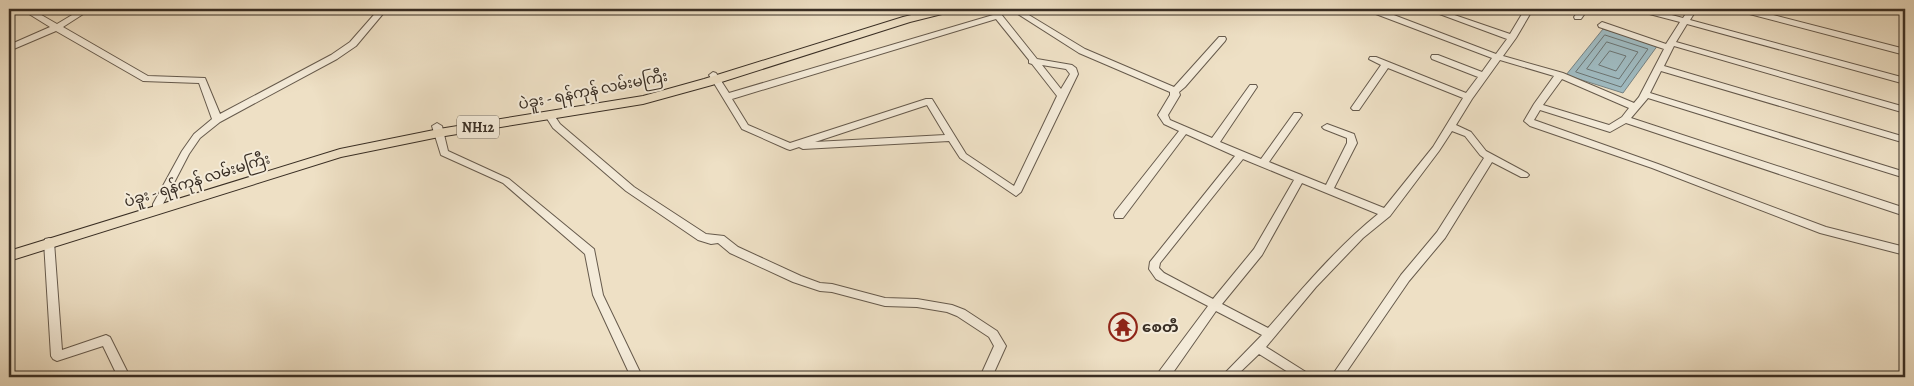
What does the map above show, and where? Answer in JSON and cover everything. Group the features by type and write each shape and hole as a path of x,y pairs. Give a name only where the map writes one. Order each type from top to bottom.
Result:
{"highway":[{"name":"ပဲခူး - ရန်ကုန် လမ်းမကြီး","path":"438,130 551,116 643,100 928,9"},
{"name":"ပဲခူး - ရန်ကုန် လမ်းမကြီး","path":"9,248 158,207 340,153 438,130 571,108 715,77 907,19 950,9"},
{"name":"ပဲခူး - ရန်ကုန် လမ်းမကြီး","path":"9,256 158,207"}],"street":[{"path":"25,9 146,80 202,80 218,120"},
{"path":"9,48 58,27 87,9"},
{"path":"158,207 185,153 197,136 241,106 334,57 353,44 383,9"},
{"path":"1014,9 1082,51 1174,91"},
{"path":"1371,9 1496,56 1560,75 1635,107"},
{"path":"1430,9 1512,38"},
{"path":"1228,377 1258,348 1319,277 1359,235 1386,213 1436,149 1468,97 1496,56 1512,38 1529,9"},
{"path":"1578,17 1584,9"},
{"path":"1641,9 1905,81"},
{"path":"1537,106 1610,129 1625,119 1645,94 1670,46 1694,9"},
{"path":"1741,9 1905,52"},
{"path":"727,97 995,12 1032,61 1062,96"},
{"path":"1602,25 1670,46 1905,110"},
{"path":"1222,39 1205,60 1174,91 1174,95 1163,115 1167,122 1241,155 1386,213"},
{"path":"1435,57 1484,76"},
{"path":"1373,59 1468,97"},
{"path":"790,147 929,101 962,156 1016,192 1074,74 1074,70 1069,67 1032,61"},
{"path":"1356,108 1386,64"},
{"path":"1660,68 1905,140"},
{"path":"1560,75 1537,106 1529,121 1533,124 1655,166 1824,230 1905,251"},
{"path":"715,77 745,127 790,147 952,138"},
{"path":"1214,143 1253,87"},
{"path":"1645,94 1905,175"},
{"path":"1263,164 1297,115"},
{"path":"551,116 556,126 617,179 702,237 711,240 720,239 734,250 797,279 820,287 832,288 885,302 940,306 960,313 993,334 1000,346 986,377"},
{"path":"1625,119 1905,212"},
{"path":"1327,126 1351,136 1352,143 1328,190"},
{"path":"1450,126 1468,134 1476,146 1490,157 1524,175"},
{"path":"438,130 444,153 506,181 590,252 598,295 634,372"},
{"path":"1118,215 1185,130"},
{"path":"1241,155 1155,262 1154,269 1160,276 1216,303 1270,334"},
{"path":"1337,377 1406,278 1441,236 1490,157"},
{"path":"1168,375 1216,303 1258,252 1300,179"},
{"path":"49,242 57,356 106,340 122,373 120,377"},
{"path":"1258,348 1305,377"}],"water":[{"path":"1603,29 1658,45 1623,93 1566,75"}],"place":[{"name":"စေတီ","path":"1123,327"}]}
